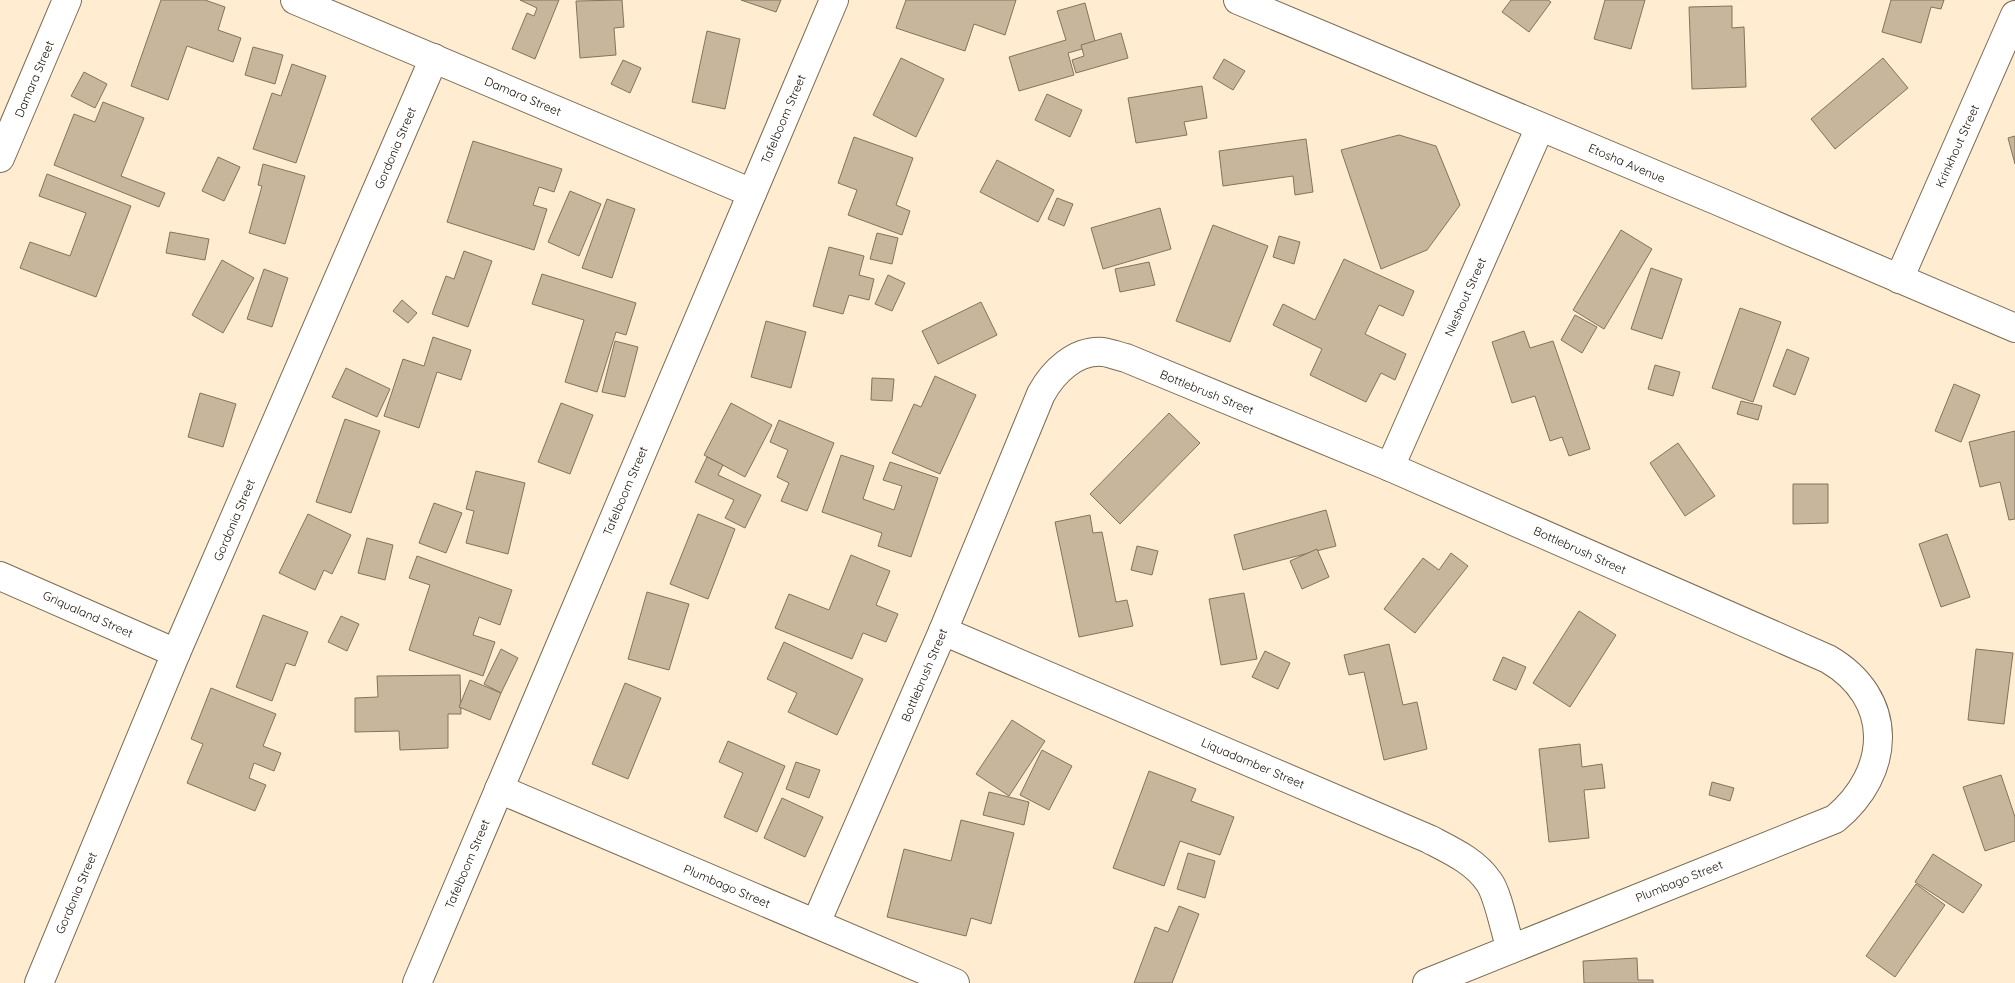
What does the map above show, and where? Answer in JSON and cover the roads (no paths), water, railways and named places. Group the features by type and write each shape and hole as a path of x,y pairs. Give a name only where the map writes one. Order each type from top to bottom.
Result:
{"street":[{"name":"Damara Street","path":"0,158 67,0"},
{"name":"Damara Street","path":"294,0 752,193"},
{"name":"Tafelboom Street","path":"417,983 834,0"},
{"name":"Etosha Avenue","path":"1238,0 2015,328"},
{"name":"Krinkhout Street","path":"1899,279 2015,15"},
{"name":"Gordonia Street","path":"39,983 176,653 434,58"},
{"name":"Nieshout Street","path":"1390,467 1540,127"},
{"name":"Bottlebrush Street","path":"816,924 943,631 1041,394 1058,370 1086,354 1103,352 1126,358 1390,467 1828,659 1852,675 1863,689 1871,701 1878,729"},
{"name":"Griqualand Street","path":"0,576 176,653"},
{"name":"Liquadamber Street","path":"943,631 1420,835 1459,855 1476,868 1490,883 1511,949"},
{"name":"Plumbago Street","path":"1427,983 1835,819 1850,806 1869,778 1875,759 1878,729"},
{"name":"Plumbago Street","path":"499,790 955,983"}]}
